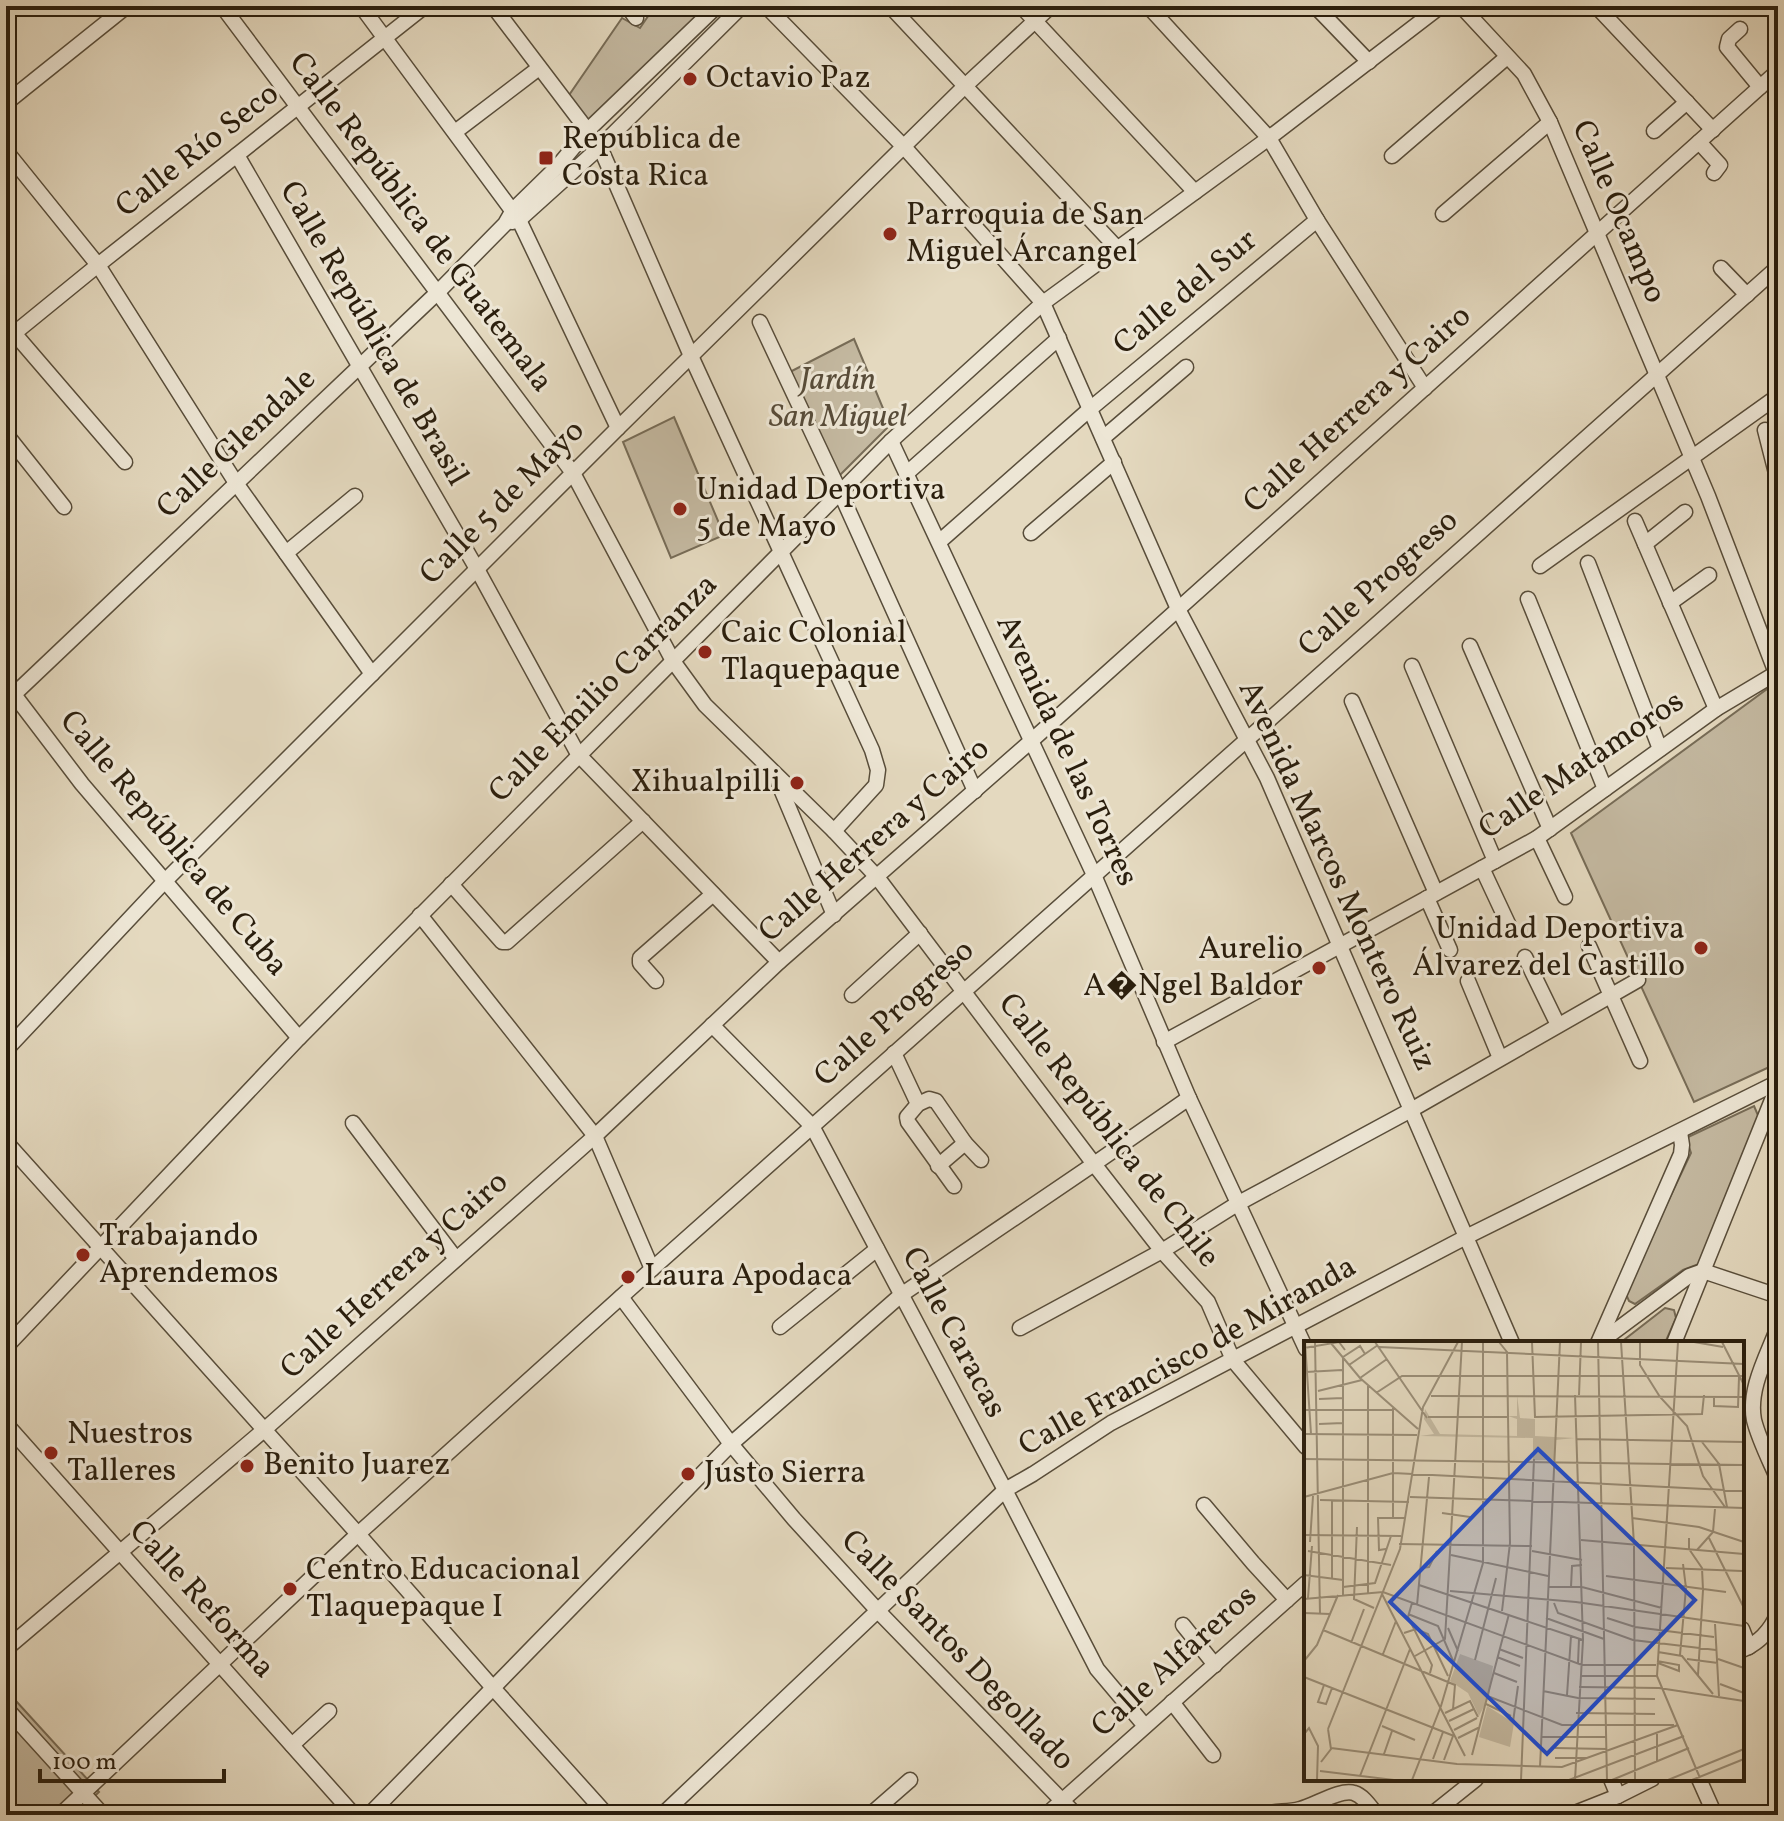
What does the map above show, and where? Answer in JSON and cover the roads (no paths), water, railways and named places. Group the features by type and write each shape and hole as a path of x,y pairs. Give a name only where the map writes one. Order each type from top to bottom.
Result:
{"street":[{"path":"6,103 127,6"},
{"name":"Calle República de Guatemala","path":"222,6 573,473"},
{"path":"361,6 455,132 512,218 618,428"},
{"name":"Calle Río Seco","path":"10,337 425,6"},
{"path":"493,6 600,147 691,356 872,750 878,770 876,785 834,831"},
{"name":"Calle Glendale","path":"9,693 438,292 512,218 587,131 717,6"},
{"name":"Calle Glendale","path":"512,218 600,147 742,6"},
{"name":"Avenida Marcos Montero Ruiz","path":"766,6 905,148 1043,303 1178,609 1267,778 1511,1341"},
{"path":"890,6 1117,248"},
{"path":"1021,6 1195,192"},
{"name":"Calle 5 de Mayo","path":"6,1050 164,882 618,428 965,86 1051,6"},
{"path":"1148,6 1269,138 1317,220 1425,388"},
{"path":"1315,6 1369,62"},
{"name":"Calle Emilio Carranza","path":"6,1347 299,1038 891,441 1043,303 1269,138 1441,6"},
{"name":"Calle Ocampo","path":"1461,6 1524,74 1550,122 1692,459 1777,672"},
{"path":"1596,6 1713,130"},
{"path":"1740,29 1729,39 1727,47 1760,87"},
{"path":"1392,156 1507,57"},
{"path":"455,132 539,68"},
{"name":"Calle Herrera y Cairo","path":"6,1649 264,1430 595,1136 779,962 1030,742 1778,71"},
{"path":"1654,131 1687,102"},
{"path":"1443,214 1550,122"},
{"path":"1699,142 1720,165 1714,173"},
{"path":"6,151 98,265 236,483 372,674"},
{"name":"Calle República de Brasil","path":"237,155 477,569 578,754 779,962"},
{"name":"Calle del Sur","path":"939,542 1090,409 1317,220"},
{"name":"Calle Progreso","path":"60,1815 358,1534 652,1269 1778,267"},
{"path":"1721,268 1747,295"},
{"path":"760,322 975,791"},
{"path":"10,337 125,462"},
{"path":"906,474 1059,338"},
{"path":"1103,438 1186,367"},
{"path":"1540,566 1778,396"},
{"path":"1765,430 1778,481"},
{"path":"6,434 64,507"},
{"name":"Avenida de las Torres","path":"891,441 1094,875 1189,1098 1304,1345"},
{"path":"1031,533 1114,462"},
{"name":"Calle República de Chile","path":"573,473 673,661 705,705 877,877 1094,1164 1162,1251 1208,1302 1233,1360 1304,1445"},
{"path":"286,553 355,496"},
{"path":"1645,544 1685,512"},
{"path":"1635,521 1716,709"},
{"path":"1588,563 1660,749"},
{"path":"1670,603 1709,575"},
{"path":"1528,599 1605,789"},
{"path":"1470,646 1544,834 1565,897"},
{"path":"1412,666 1511,930"},
{"name":"Calle Matamoros","path":"1164,1042 1544,834 1716,709 1777,672"},
{"name":"Calle República de Cuba","path":"9,693 164,882 299,1038"},
{"path":"1352,701 1432,896 1450,950"},
{"path":"775,774 834,915"},
{"path":"451,884 502,942 507,942 643,821"},
{"path":"656,981 640,963 640,958 713,894"},
{"path":"420,915 595,1136 652,1269"},
{"path":"852,995 920,933"},
{"path":"1589,946 1640,1061"},
{"path":"1525,957 1558,1025"},
{"path":"1020,1328 1162,1251 1237,1204 1411,1110 1638,980"},
{"path":"1468,981 1500,1058"},
{"name":"Calle Caracas","path":"712,1025 812,1126 1097,1669 1145,1726"},
{"path":"894,1053 918,1104"},
{"path":"1675,1341 1778,1084"},
{"name":"Calle Francisco de Miranda","path":"662,1815 1005,1490 1111,1423 1466,1237 1778,1084"},
{"path":"369,1815 731,1444 901,1295 1189,1098"},
{"path":"954,1186 907,1119 918,1104 929,1099 936,1101 965,1143 981,1160"},
{"path":"353,1123 456,1259"},
{"path":"1599,1341 1681,1154 1680,1132"},
{"path":"6,1142 607,1815"},
{"path":"938,1166 965,1143"},
{"path":"780,1327 877,1249"},
{"path":"1601,1341 1689,1276 1703,1271 1778,1296"},
{"name":"Calle Santos Degollado","path":"621,1297 731,1444 794,1519 878,1611 1076,1815"},
{"path":"1778,1327 1759,1378 1753,1406 1756,1427 1778,1480"},
{"name":"Calle Reforma","path":"6,1424 354,1815"},
{"path":"1204,1505 1287,1600"},
{"name":"Calle Alfareros","path":"1046,1815 1304,1585"},
{"path":"1746,1649 1768,1632 1778,1613"},
{"path":"1183,1625 1215,1665"},
{"path":"1172,1702 1213,1755"},
{"path":"6,1708 103,1815"},
{"path":"292,1745 329,1711"},
{"path":"876,1813 910,1780"},
{"path":"1431,1815 1474,1781"},
{"path":"1612,1781 1618,1796"},
{"path":"1570,1815 1648,1781"},
{"path":"1700,1781 1715,1815"},
{"path":"1262,1815 1273,1811 1298,1810 1347,1792 1362,1797 1377,1815"}],"place":[{"name":"Octavio Paz","path":"690,79"},
{"name":"Republica de Costa Rica","path":"546,158"},
{"name":"Parroquia de San Miguel Árcangel","path":"890,234"},
{"name":"Unidad Deportiva 5 de Mayo","path":"680,509"},
{"name":"Caic Colonial Tlaquepaque","path":"705,652"},
{"name":"Xihualpilli","path":"797,783"},
{"name":"Unidad Deportiva Álvarez del Castillo","path":"1701,948"},
{"name":"Aurelio A�Ngel Baldor","path":"1319,968"},
{"name":"Trabajando Aprendemos","path":"83,1255"},
{"name":"Laura Apodaca","path":"628,1277"},
{"name":"Nuestros Talleres","path":"51,1453"},
{"name":"Benito Juarez","path":"247,1466"},
{"name":"Justo Sierra","path":"688,1474"},
{"name":"Centro Educacional Tlaquepaque I","path":"290,1589"}],"park label":[{"name":"Jardín San Miguel","path":"838,400"}]}
